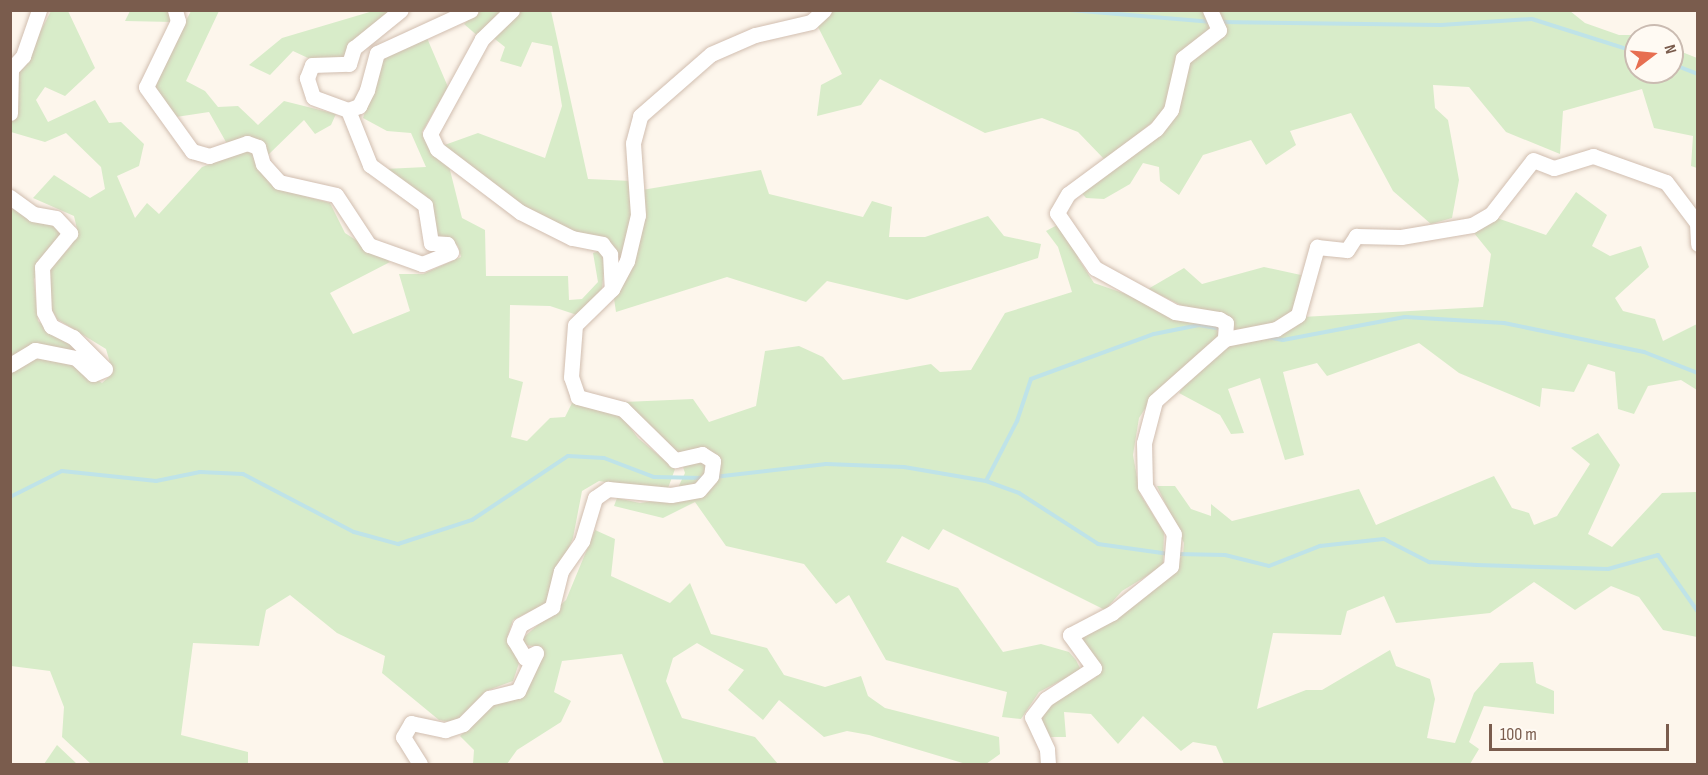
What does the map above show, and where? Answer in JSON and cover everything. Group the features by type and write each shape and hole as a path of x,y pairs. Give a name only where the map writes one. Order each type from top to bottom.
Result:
{"street":[{"path":"10,113 10,69 23,56 39,10"},
{"path":"176,10 178,21 146,87 192,151 209,156 247,143 258,147 263,164 279,182 336,195 369,244 422,264 451,252 447,244 431,243 425,205 370,165 348,110"},
{"path":"401,10 354,48 349,64 312,65 307,78 313,97 348,110 358,106 367,90 377,53 471,10"},
{"path":"512,10 476,48 430,134 437,149 520,213 572,238 602,244 610,254 612,289"},
{"path":"420,765 403,736 411,723 445,730 463,724 489,698 518,691 537,653 525,658 514,640 520,625 552,607 561,571 582,541 595,498 608,489 671,495 699,490 711,476 713,461 702,454 675,460 623,409 578,397 571,377 575,325 612,289 627,261 638,215 633,143 640,116 711,54 755,35 811,22 824,10"},
{"path":"1210,10 1219,30 1183,58 1171,110 1156,129 1068,194 1058,213 1104,274 1175,312 1219,319 1226,323 1225,339"},
{"path":"1047,765 1047,749 1032,717 1046,699 1094,668 1070,635 1086,622 1112,613 1171,566 1174,534 1145,486 1144,443 1155,401 1225,339 1276,329 1298,315 1317,248 1347,250 1356,236 1401,237 1472,225 1491,214 1533,159 1554,168 1593,156 1666,182 1697,223 1693,240 1698,244"},
{"path":"10,197 24,210 56,218 70,233 42,267 44,312 51,326 73,337 105,369 93,374 76,358 35,350 10,365"}],"green space":[{"path":"171,10 173,22 125,21 130,11"},
{"path":"831,10 1203,10 1211,28 1179,55 1164,113 1105,160 1078,132 1042,118 985,133 880,79 861,105 817,116 821,85 842,74 817,25"},
{"path":"51,11 68,11 95,68 65,96 45,87 36,100 48,122 95,100 109,123 121,122 144,144 139,166 117,176 135,218 147,203 159,214 202,167 251,149 273,187 330,203 345,233 390,262 330,293 353,334 410,311 399,274 423,274 461,257 458,246 437,238 427,197 385,169 426,167 411,133 387,131 363,118 382,56 427,38 448,87 422,132 432,155 448,162 462,218 485,230 486,276 568,276 569,300 582,299 598,282 593,253 599,251 605,260 602,289 577,315 550,306 510,305 509,378 523,382 511,437 527,441 550,418 565,417 572,403 584,403 620,414 638,438 675,469 667,491 599,481 582,491 573,538 545,604 513,620 507,638 519,663 513,681 486,691 455,723 439,720 382,673 385,656 337,633 290,595 266,610 259,646 193,643 181,735 248,752 248,764 91,764 62,737 64,707 50,671 11,666 10,374 35,358 69,361 102,383 113,373 106,349 57,319 48,303 46,273 71,246 77,229 74,216 33,198 54,175 90,198 105,189 101,167 66,133 45,142 11,132 16,78"},
{"path":"191,11 219,11 186,81 205,91 218,107 238,106 258,125 284,101 336,114 331,125 315,134 304,120 268,155 259,141 226,142 209,112 176,117 158,100 154,82"},
{"path":"373,11 393,11 345,60 308,58 293,51 270,75 249,65 282,38"},
{"path":"478,11 508,11 479,37 464,24"},
{"path":"518,11 551,11 588,179 632,181 633,216 614,279 614,253 521,210 439,147 478,133 545,158 562,106 552,46 532,42 521,67 500,61 505,47 491,36"},
{"path":"1217,11 1570,11 1585,23 1624,35 1624,84 1684,84 1684,53 1697,58 1697,168 1691,166 1693,136 1654,128 1642,89 1563,111 1560,154 1506,132 1469,87 1433,85 1435,108 1448,120 1459,180 1452,218 1431,224 1393,191 1351,113 1290,131 1296,145 1266,165 1251,140 1203,155 1179,195 1160,181 1159,167 1143,163 1130,184 1104,199 1086,198 1080,191 1160,130 1187,61 1223,33"},
{"path":"761,170 769,194 863,217 872,201 892,207 889,237 925,237 988,216 1004,236 1041,244 1038,258 907,300 827,281 806,302 727,277 616,312 613,292 642,190"},
{"path":"1576,192 1607,215 1592,246 1610,256 1641,246 1649,267 1615,298 1623,311 1655,319 1663,341 1697,324 1697,390 1681,380 1648,386 1634,414 1618,409 1615,372 1588,364 1574,392 1542,388 1540,407 1459,373 1419,343 1327,376 1317,363 1283,372 1304,455 1285,460 1260,378 1228,389 1244,433 1231,434 1220,415 1179,393 1193,373 1230,346 1279,332 1302,317 1483,307 1491,254 1474,233 1497,218 1546,235"},
{"path":"10,208 56,223 64,235 34,279 38,321 93,361 74,351 11,357"},
{"path":"1061,223 1078,243 1078,258 1094,283 1216,325 1219,336 1154,395 1139,418 1133,455 1140,494 1164,532 1163,566 1122,591 1105,610 943,529 929,550 902,536 886,562 958,588 1003,652 1041,644 1069,652 1076,660 1081,670 1039,692 1021,719 1002,717 1007,692 886,660 849,595 836,604 804,564 726,546 695,502 663,518 614,506 617,498 640,503 673,498 685,473 680,458 624,402 693,399 709,422 756,406 765,351 799,346 823,357 843,380 931,364 940,372 971,370 1005,313 1072,292 1058,247 1046,231"},
{"path":"1264,267 1301,275 1294,313 1274,326 1231,330 1148,289 1184,268 1202,284"},
{"path":"1598,433 1620,465 1588,534 1612,547 1662,493 1697,492 1697,637 1663,630 1639,597 1611,586 1575,610 1534,582 1490,613 1396,623 1384,596 1347,611 1341,635 1273,633 1257,709 1306,690 1322,690 1390,650 1396,666 1430,679 1435,699 1427,738 1455,743 1474,693 1500,663 1533,662 1536,683 1554,691 1554,714 1484,706 1469,742 1479,749 1470,764 1224,764 1216,746 1193,742 1181,751 1143,716 1118,744 1091,714 1064,712 1066,737 1049,737 1037,722 1039,711 1096,677 1100,667 1080,637 1174,567 1183,554 1184,543 1157,486 1175,486 1191,509 1211,516 1211,504 1232,521 1359,489 1376,525 1494,476 1512,508 1529,513 1534,525 1557,516 1590,464 1571,448"},
{"path":"595,530 615,539 611,576 670,603 690,583 711,634 767,648 784,675 825,687 861,676 868,696 885,708 999,737 1000,754 986,764 966,764 869,735 847,731 824,737 779,700 763,720 728,690 744,670 697,643 673,658 666,681 682,718 755,737 778,764 664,764 622,654 562,661 554,692 571,701 561,722 517,750 507,764 473,764 474,750 460,736 540,660 542,647 524,645 524,637 566,600"},
{"path":"57,745 77,764 44,764"}],"waterway":[{"path":"1070,10 1212,22"},
{"path":"1219,22 1441,25 1532,19 1624,48"},
{"path":"1684,69 1698,74"},
{"path":"1267,337 1283,340 1405,317 1504,323 1644,352 1698,373"},
{"path":"986,481 1017,421 1031,379 1154,334 1199,325 1221,329"},
{"path":"10,497 62,471 156,481 200,472 243,474 354,532 398,544 472,520 568,456 604,458 654,477 703,478"},
{"path":"714,477 826,464 904,467 986,481 1019,493 1098,544 1169,554"},
{"path":"1176,554 1225,555 1269,566 1320,546 1384,539 1429,562 1477,565 1608,569 1658,555 1698,612"}]}
